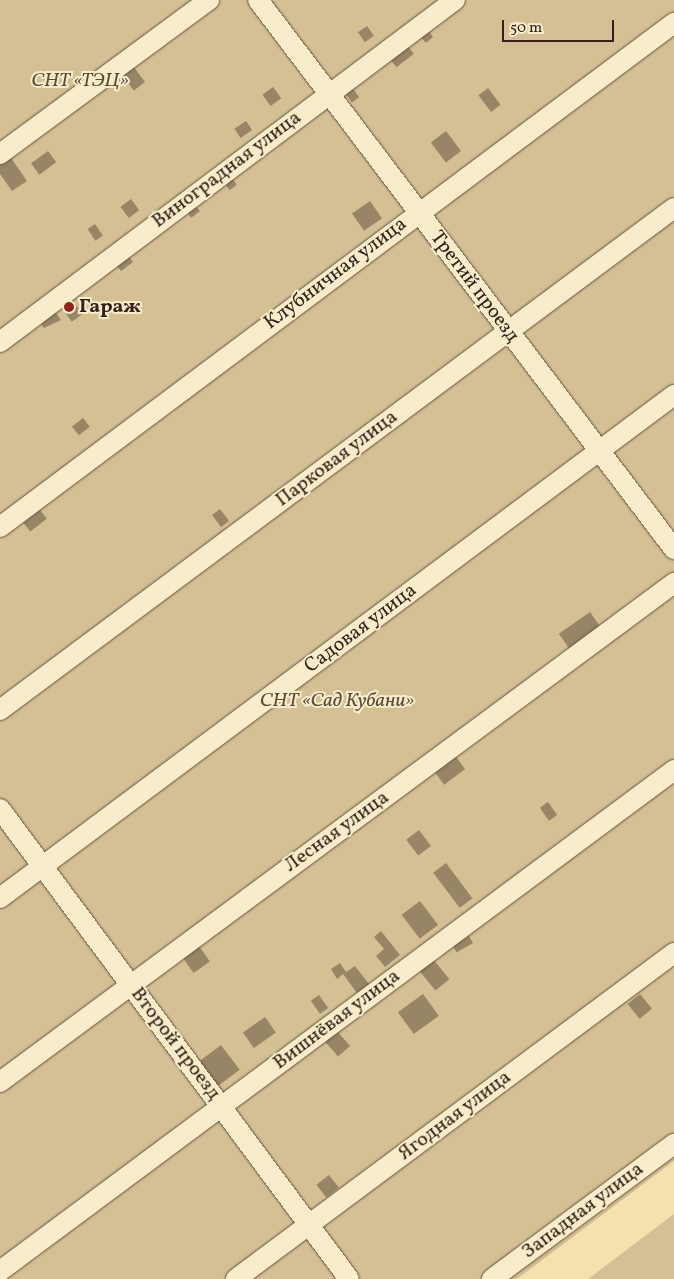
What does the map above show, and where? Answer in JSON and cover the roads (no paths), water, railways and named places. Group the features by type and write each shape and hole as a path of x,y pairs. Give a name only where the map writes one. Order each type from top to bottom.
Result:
{"street":[{"path":"0,154 209,0"},
{"name":"Третий проезд","path":"258,0 674,549"},
{"name":"Виноградная улица","path":"0,342 328,93 455,0"},
{"name":"Клубничная улица","path":"0,527 418,213 674,24"},
{"name":"Парковая улица","path":"0,710 674,208"},
{"name":"Садовая улица","path":"0,898 674,396"},
{"name":"Лесная улица","path":"0,1082 674,582"},
{"name":"Вишнёвая улица","path":"0,1271 674,770"},
{"name":"Второй проезд","path":"0,809 350,1279"},
{"name":"Ягодная улица","path":"236,1279 674,953"},
{"name":"Западная улица","path":"492,1279 674,1144"}],"place":[{"name":"Гараж","path":"69,307"}],"park label":[{"name":"СНТ «ТЭЦ»","path":"80,81"},
{"name":"СНТ «Сад Кубани»","path":"337,701"}]}
